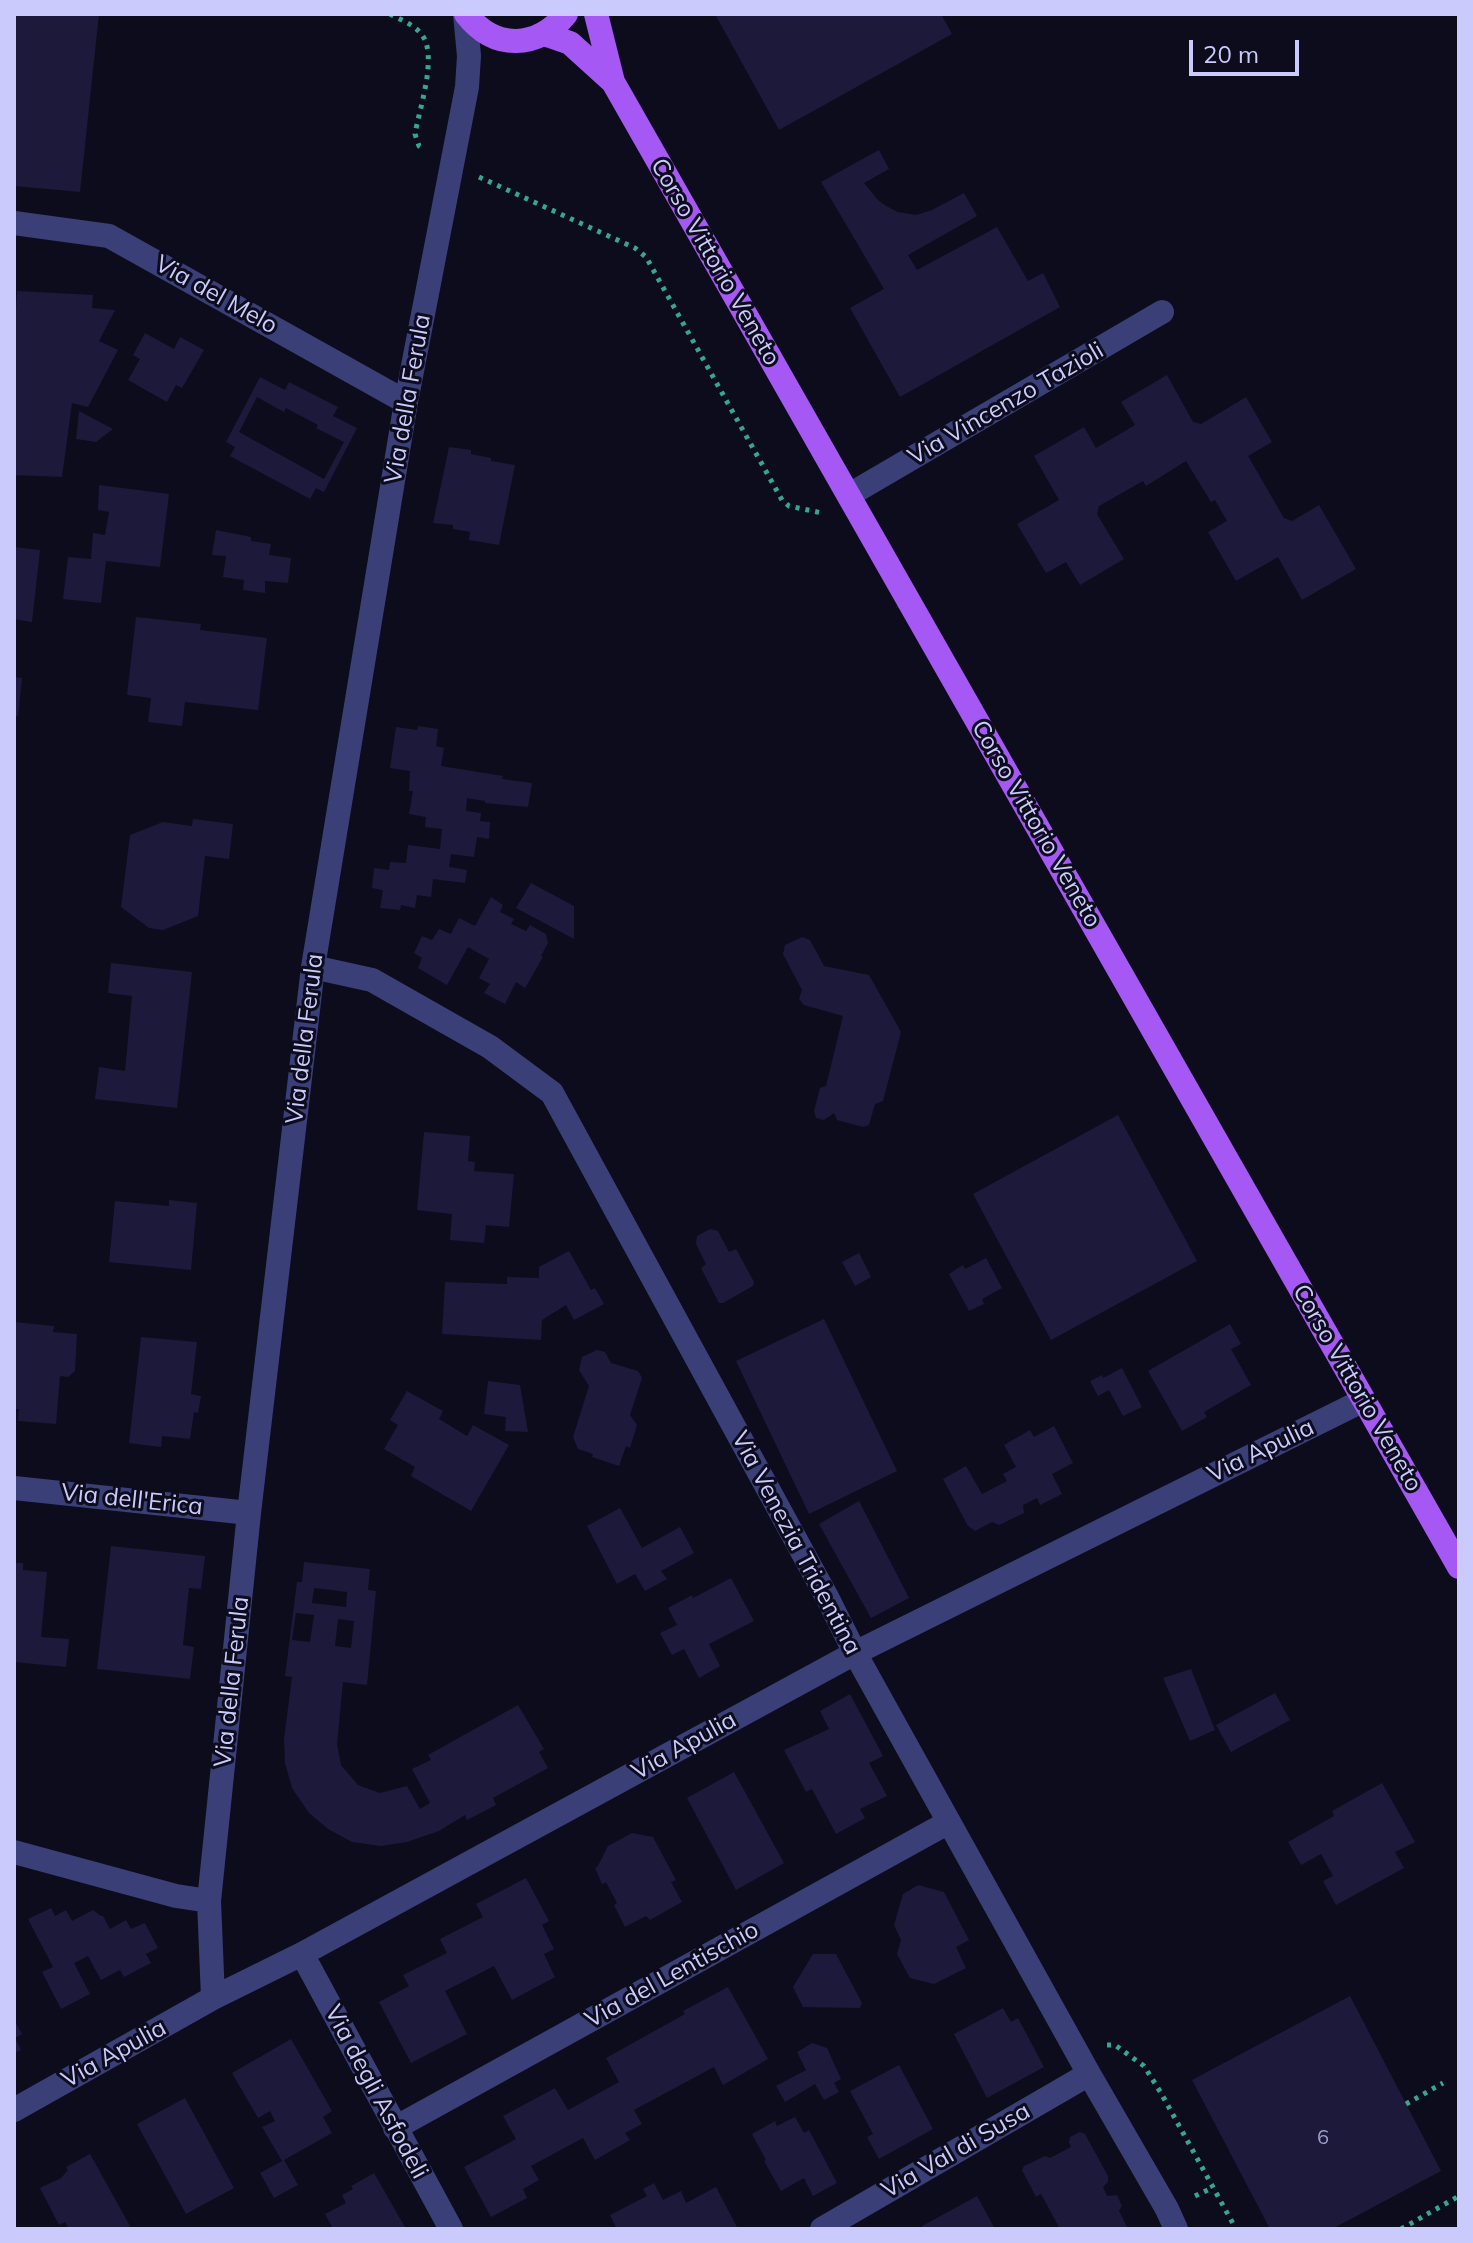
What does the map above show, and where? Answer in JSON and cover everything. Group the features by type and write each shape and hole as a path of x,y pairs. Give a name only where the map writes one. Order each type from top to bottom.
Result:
{"main road":[{"path":"466,14 481,30 502,40 522,41 544,34 566,14"},
{"name":"Corso Vittorio Veneto","path":"596,14 613,82 1459,1567"},
{"name":"Corso Vittorio Veneto","path":"544,34 570,43 613,82"}],"street":[{"name":"Via della Ferula","path":"213,1998 209,1901 249,1513 313,967 406,402 467,87 469,56 466,14"},
{"name":"Via della Ferula","path":"467,87 491,48 502,40"},
{"name":"Via del Melo","path":"14,223 109,236 406,402"},
{"name":"Via Vincenzo Tazioli","path":"849,495 1162,312"},
{"name":"Via Venezia Tridentina","path":"313,967 372,980 490,1047 552,1093 855,1653 1176,2229"},
{"name":"Via Apulia","path":"14,2110 213,1998 302,1954 855,1653 1364,1400"},
{"name":"Via dell'Erica","path":"14,1488 249,1513"},
{"name":"Via del Lentischio","path":"395,2128 949,1822"},
{"path":"14,1852 176,1896 209,1901"},
{"name":"Via degli Asfodeli","path":"302,1954 451,2229"},
{"name":"Via Val di Susa","path":"822,2229 1089,2074"}],"path":[{"path":"390,14 414,27 427,44 429,63 415,134 419,146 429,151"},
{"path":"474,175 635,248 646,257 782,500 789,506 822,513"},
{"path":"1074,2046 1115,2045 1144,2066 1236,2229"},
{"path":"1406,2104 1443,2083"},
{"path":"1401,2229 1459,2196"}],"building":[{"path":"14,14 99,14 80,192 14,186"},
{"path":"715,14 941,14 952,34 779,130"},
{"path":"879,150 889,169 864,183 886,206 916,215 964,193 977,216 908,255 917,270 997,227 1028,281 1043,273 1060,307 900,397 850,308 884,289 821,182"},
{"path":"17,291 93,295 92,308 115,310 99,341 118,350 88,407 72,403 62,477 14,475"},
{"path":"145,333 174,349 180,337 204,350 182,388 176,385 167,402 128,380 140,359 133,355"},
{"path":"1167,375 1193,422 1201,424 1246,397 1272,442 1248,456 1284,518 1292,521 1319,505 1356,569 1302,600 1278,557 1236,581 1208,532 1227,521 1215,500 1211,502 1186,461 1146,486 1143,481 1099,506 1097,514 1124,559 1080,585 1066,562 1046,573 1017,524 1059,500 1034,456 1084,427 1096,448 1135,425 1121,402"},
{"path":"260,377 285,390 289,382 338,407 333,416 357,428 324,492 316,488 310,499 230,456 235,447 226,442","holes":["257,397 284,412 286,408 344,442 324,479 239,432"]},
{"path":"79,411 113,429 96,442 76,439"},
{"path":"449,447 471,450 471,454 491,458 491,461 515,465 499,545 469,540 470,532 453,529 453,525 433,523"},
{"path":"99,485 169,494 160,567 106,561 101,603 63,599 68,557 91,559 93,533 105,535 109,512 98,510"},
{"path":"216,530 271,544 269,555 291,558 288,583 265,581 265,593 243,590 244,580 223,577 226,556 212,555"},
{"path":"14,547 40,550 32,622 14,619"},
{"path":"136,617 201,624 200,630 267,638 258,710 185,702 182,726 148,722 151,698 127,695"},
{"path":"14,677 22,678 18,716 14,716"},
{"path":"418,726 438,729 436,746 444,748 441,766 532,783 528,807 467,798 466,811 481,813 480,821 490,822 489,839 477,837 474,857 451,854 449,867 467,870 465,883 433,879 431,897 417,895 415,908 401,905 400,910 380,908 383,890 372,888 374,868 389,870 390,862 406,863 408,845 440,849 442,829 425,827 426,817 409,814 413,791 409,791 410,771 390,768 396,727 417,730"},
{"path":"193,819 233,824 229,859 205,856 198,916 163,930 149,928 121,907 130,835 163,822 192,826"},
{"path":"531,883 574,906 574,939 516,908"},
{"path":"491,897 503,905 500,912 514,919 511,924 526,931 530,925 546,934 548,943 525,988 516,982 505,1004 484,993 490,984 479,978 489,959 468,947 447,985 418,968 422,958 414,953 422,936 432,940 439,929 451,934 459,918 475,926"},
{"path":"802,937 810,940 824,966 869,975 901,1032 883,1101 875,1104 869,1125 863,1127 837,1120 834,1113 824,1120 816,1118 814,1111 820,1088 826,1086 843,1016 804,1005 799,999 802,990 783,954 785,945"},
{"path":"111,963 192,972 177,1108 95,1099 99,1067 125,1071 132,996 108,993"},
{"path":"1118,1115 1197,1261 1051,1340 973,1194"},
{"path":"424,1132 470,1136 468,1161 475,1162 474,1171 514,1174 509,1227 486,1225 484,1243 450,1240 452,1214 417,1210"},
{"path":"169,1200 197,1203 191,1270 109,1262 115,1201 169,1206"},
{"path":"710,1229 718,1231 729,1252 736,1249 754,1282 753,1286 723,1303 719,1303 701,1268 706,1264 696,1244 697,1236"},
{"path":"569,1251 591,1290 595,1288 604,1304 574,1320 566,1305 542,1320 541,1340 442,1334 445,1282 507,1284 507,1277 539,1278 539,1267"},
{"path":"859,1253 871,1277 855,1286 842,1262"},
{"path":"986,1258 1002,1288 982,1299 984,1304 969,1311 949,1274 963,1265 965,1269"},
{"path":"824,1319 897,1471 809,1514 736,1361"},
{"path":"14,1322 54,1326 53,1332 77,1334 75,1371 68,1377 60,1376 56,1424 18,1421 19,1409 14,1409"},
{"path":"1230,1324 1241,1344 1231,1349 1251,1385 1204,1412 1207,1417 1182,1431 1148,1371"},
{"path":"141,1337 197,1342 191,1394 201,1396 198,1413 194,1412 190,1439 162,1436 161,1447 129,1443"},
{"path":"597,1350 605,1352 611,1363 638,1371 642,1378 630,1415 637,1425 630,1448 626,1446 619,1466 578,1449 573,1437 589,1386 579,1370 582,1357"},
{"path":"1122,1368 1142,1407 1123,1416 1109,1390 1098,1396 1090,1381"},
{"path":"488,1381 520,1385 528,1432 505,1431 506,1417 484,1414"},
{"path":"407,1391 443,1411 439,1419 467,1436 473,1425 509,1445 471,1511 411,1476 415,1467 384,1449 398,1425 390,1420"},
{"path":"1054,1426 1073,1463 1052,1474 1062,1494 1040,1505 1037,1498 1023,1505 1024,1513 999,1525 992,1522 975,1531 968,1526 943,1479 966,1466 982,1494 1007,1481 1003,1474 1016,1467 1004,1445 1030,1430 1034,1437"},
{"path":"859,1501 909,1598 871,1618 819,1524"},
{"path":"620,1508 642,1548 680,1527 694,1553 661,1571 667,1579 645,1591 635,1574 617,1584 587,1526"},
{"path":"111,1546 205,1556 201,1589 189,1588 183,1645 194,1647 190,1679 97,1669"},
{"path":"304,1562 370,1569 368,1590 376,1591 367,1685 343,1682 337,1744 341,1765 358,1785 380,1793 407,1786 420,1809 430,1803 412,1769 431,1760 428,1755 518,1705 544,1749 539,1752 548,1768 493,1798 496,1805 467,1820 465,1815 439,1831 407,1842 381,1846 352,1842 328,1829 309,1813 292,1788 285,1763 284,1739 292,1677 285,1676 297,1582 302,1582","holes":["314,1588 347,1592 346,1607 312,1603","296,1613 314,1615 310,1642 292,1640","338,1619 354,1621 351,1648 335,1646"]},
{"path":"14,1563 23,1563 23,1570 47,1572 41,1637 69,1639 66,1667 14,1662"},
{"path":"731,1578 754,1621 709,1644 720,1666 699,1678 684,1649 672,1655 660,1633 677,1625 668,1608"},
{"path":"1191,1669 1215,1730 1190,1741 1163,1678"},
{"path":"1275,1693 1290,1720 1231,1752 1216,1725"},
{"path":"850,1694 883,1756 869,1763 887,1796 860,1809 865,1818 836,1834 812,1789 806,1792 784,1750 829,1729 820,1711"},
{"path":"734,1772 784,1863 736,1890 687,1798"},
{"path":"1382,1783 1415,1842 1395,1852 1404,1868 1336,1905 1323,1881 1333,1876 1321,1854 1301,1865 1288,1842 1334,1816 1332,1811"},
{"path":"632,1833 653,1837 676,1880 671,1882 682,1902 650,1920 646,1916 625,1927 614,1905 617,1903 606,1882 602,1884 595,1868 608,1846"},
{"path":"526,1878 549,1921 542,1925 554,1949 544,1954 555,1977 512,2000 494,1966 445,1991 467,2034 411,2063 379,2002 409,1986 403,1975 447,1953 440,1939 483,1917 476,1904"},
{"path":"918,1885 944,1892 969,1940 956,1947 966,1968 934,1984 910,1978 897,1954 901,1940 894,1925 903,1894"},
{"path":"51,1908 55,1916 66,1910 72,1921 93,1910 103,1916 110,1929 126,1920 131,1929 145,1923 158,1948 146,1954 151,1963 124,1977 120,1970 101,1980 88,1956 74,1963 90,1994 61,2009 42,1972 53,1967 28,1919"},
{"path":"813,1954 836,1954 862,2003 860,2008 803,2007 793,1987"},
{"path":"728,1987 768,2059 723,2085 714,2067 634,2110 642,2124 625,2133 630,2140 595,2160 583,2138 531,2166 539,2180 523,2189 527,2198 491,2217 464,2167 516,2139 503,2116 555,2088 568,2110 619,2082 606,2058"},
{"path":"1350,1996 1441,2171 1332,2229 1270,2229 1192,2080"},
{"path":"1003,2008 1011,2022 1018,2018 1044,2067 987,2098 954,2034"},
{"path":"14,2020 22,2034 15,2038 21,2050 14,2053"},
{"path":"291,2039 332,2111 323,2117 332,2133 284,2160 298,2185 274,2198 260,2173 282,2161 262,2127 275,2121 270,2111 258,2118 232,2073"},
{"path":"812,2043 827,2048 841,2079 834,2083 839,2092 824,2100 815,2084 785,2102 776,2086 806,2070 797,2052"},
{"path":"899,2065 933,2129 879,2159 867,2137 873,2134 850,2091"},
{"path":"185,2098 234,2188 186,2214 137,2124"},
{"path":"795,2117 804,2133 809,2130 837,2183 813,2196 804,2178 781,2191 752,2134 775,2121 777,2126"},
{"path":"1080,2132 1085,2134 1108,2176 1108,2182 1103,2187 1107,2196 1117,2195 1122,2206 1119,2211 1128,2229 1060,2229 1041,2194 1036,2197 1022,2170 1045,2156 1050,2158 1071,2147 1070,2137"},
{"path":"90,2154 130,2226 125,2229 69,2229 65,2222 59,2225 40,2188 61,2178 68,2170 66,2167"},
{"path":"374,2173 406,2229 333,2229 325,2214 346,2203 342,2195"},
{"path":"654,2183 663,2200 681,2191 686,2203 716,2187 738,2229 617,2229 610,2215 647,2196 643,2189"},
{"path":"977,2196 995,2229 923,2229 922,2226"}]}
